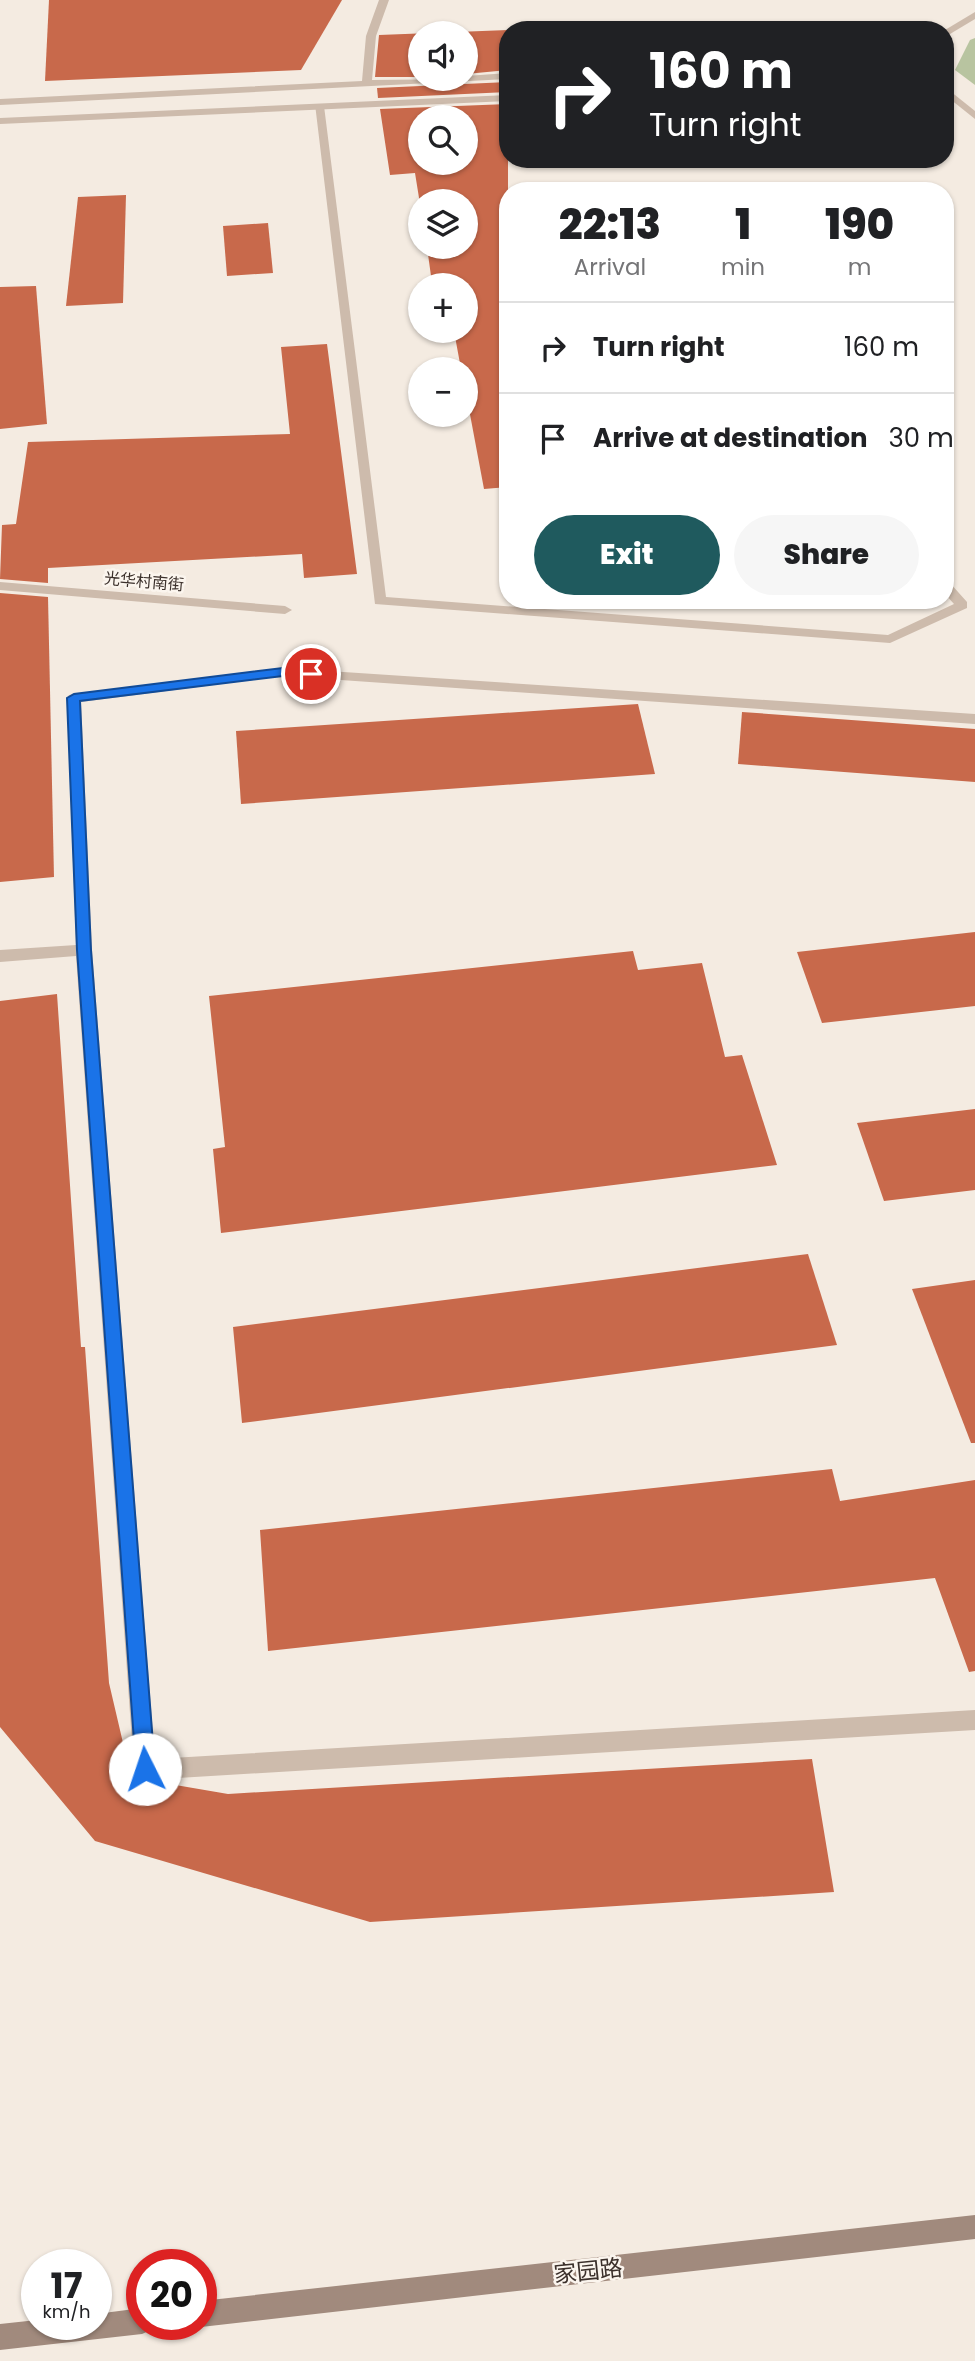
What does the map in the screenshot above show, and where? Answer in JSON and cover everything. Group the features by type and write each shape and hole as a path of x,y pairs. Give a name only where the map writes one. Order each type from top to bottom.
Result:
{"street":[{"path":"367,83 372,36 384,0"},
{"path":"954,28 975,15"},
{"path":"478,78 499,77"},
{"path":"0,102 408,81"},
{"path":"0,121 499,98"},
{"path":"954,98 975,116"},
{"path":"319,106 380,601 890,639 954,609"},
{"name":"光华村南街","path":"0,586 285,610"},
{"path":"954,596 962,605 954,609"},
{"path":"975,719 283,672 74,698 84,950 145,1769 975,1720"},
{"path":"0,956 84,950"},
{"name":"家园路","path":"217,2313 975,2227"},
{"path":"0,2337 126,2323"}],"green space":[{"path":"975,38 975,85 955,70 970,40"}],"building":[{"path":"49,0 342,0 301,70 45,81"},
{"path":"499,30 499,71 478,73 478,31"},
{"path":"408,34 408,77 375,77 379,35"},
{"path":"499,82 499,92 378,98 377,88 408,87 408,91 478,91 478,83"},
{"path":"499,104 499,168 508,168 508,182 499,182 499,488 484,489 472,427 478,427 478,357 459,357 456,343 478,343 478,273 431,273 429,259 478,259 478,189 418,189 415,175 478,175 478,105"},
{"path":"408,108 408,174 390,175 380,109"},
{"path":"126,195 123,303 66,306 78,197"},
{"path":"268,223 273,273 227,276 223,226"},
{"path":"36,286 47,424 0,429 0,287"},
{"path":"327,344 357,574 304,578 302,554 48,568 48,583 0,579 2,525 16,524 28,442 290,434 281,347"},
{"path":"0,593 48,597 54,877 0,882"},
{"path":"638,704 655,774 241,804 236,731"},
{"path":"742,712 975,729 975,782 738,764"},
{"path":"975,932 975,1006 822,1023 797,952"},
{"path":"633,951 638,970 702,963 725,1057 742,1055 777,1165 221,1233 213,1149 225,1147 209,996"},
{"path":"57,994 81,1347 85,1347 109,1683 131,1777 144,1782 228,1794 812,1759 834,1892 370,1922 95,1841 0,1727 0,1001"},
{"path":"975,1109 975,1190 884,1201 857,1123"},
{"path":"808,1254 837,1345 242,1423 233,1327"},
{"path":"975,1280 975,1443 971,1443 912,1289"},
{"path":"832,1469 840,1501 975,1480 975,1671 969,1672 935,1578 268,1651 260,1530"}],"route":[{"path":"145,1769 84,950 74,698 283,672 311,674"}]}
